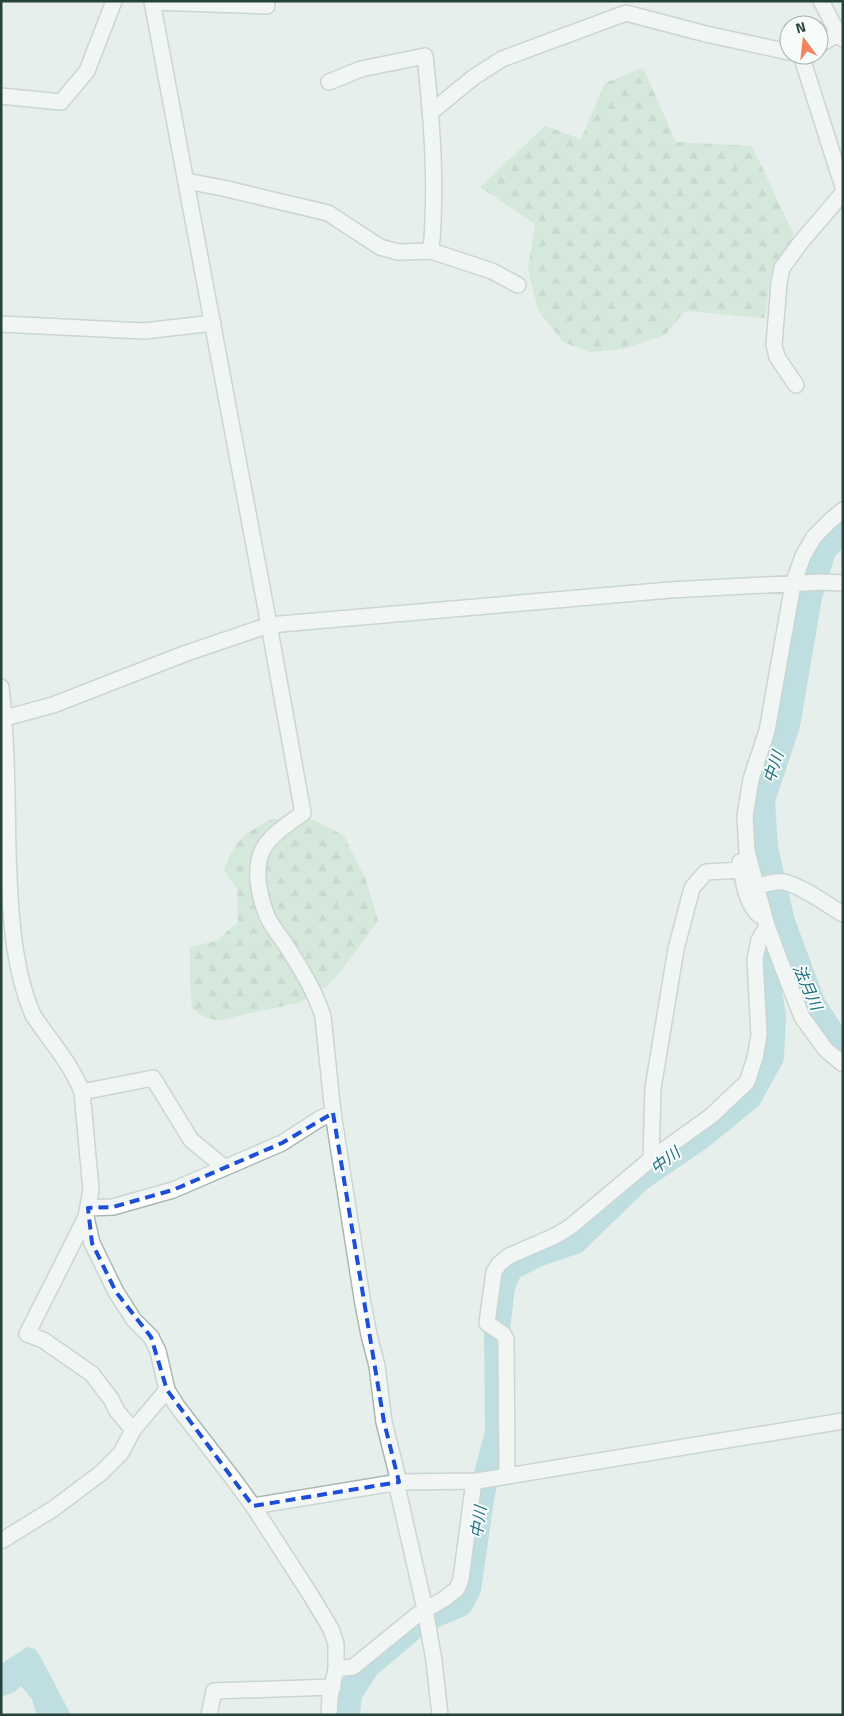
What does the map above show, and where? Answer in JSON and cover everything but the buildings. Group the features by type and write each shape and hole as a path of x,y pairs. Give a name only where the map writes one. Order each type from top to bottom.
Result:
{"street":[{"path":"1,96 61,102 87,71 114,1"},
{"path":"821,1 842,35 829,41"},
{"path":"267,6 152,2 303,813 272,837 263,849 257,869 261,893 267,918 302,970 319,1002 323,1017 333,1113 363,1304 377,1366 384,1422 425,1609 434,1661 440,1715"},
{"path":"432,112 474,77 502,60 622,7 706,34 779,50"},
{"path":"329,82 361,69 425,56 432,112 434,198 431,251"},
{"path":"804,65 843,187"},
{"path":"186,181 328,213 380,247 398,252 431,251 492,271 518,285"},
{"path":"796,385 776,357 774,345 782,268 801,242 843,193"},
{"path":"1,324 144,331 213,323"},
{"path":"843,510 814,537 803,556 767,731 751,779 745,816 747,851 760,886 767,924 802,1018 826,1050 843,1064"},
{"path":"3,719 53,705 184,654 268,625 670,590 823,582 843,583"},
{"path":"1,687 12,927 26,998 33,1015 66,1059 78,1080 82,1092 92,1190 87,1213 27,1334 42,1340 92,1374 111,1398 117,1411 133,1430"},
{"path":"747,806 737,829 741,870 744,887 754,910 767,924"},
{"path":"651,1159 653,1088 663,1019 676,949 692,888 706,872 741,870"},
{"path":"760,886 785,882 801,889 843,914"},
{"path":"336,1669 353,1667 425,1609 444,1600 457,1589 487,1478 506,1338 487,1324 494,1272 499,1264 509,1256 570,1228 651,1159 711,1116 747,1082 755,1058 759,1035 755,959 758,940 767,924"},
{"path":"82,1092 152,1078 191,1140 224,1166"},
{"path":"87,1213 173,1190 224,1166 282,1143 321,1118 333,1113"},
{"path":"87,1213 92,1243 116,1292 134,1320 152,1337 158,1351 167,1390 176,1406 229,1472 331,1628 336,1644 336,1669 330,1697 329,1715"},
{"path":"1,1541 54,1509 101,1473 122,1453 133,1430 167,1390"},
{"path":"252,1506 397,1482 487,1478 843,1421"},
{"path":"209,1715 214,1691 333,1687"}],"highlighted area":[{"path":"333,1113 384,1422 399,1482 253,1506 167,1390 151,1337 116,1292 92,1243 88,1208 113,1207 173,1190 282,1143"}],"green space":[{"path":"643,68 676,142 752,146 794,235 771,273 765,318 685,311 665,335 623,349 590,352 563,342 538,310 528,268 535,224 480,187 545,126 581,139 605,83"},
{"path":"271,819 314,820 344,836 366,880 378,921 342,970 327,986 299,1003 218,1021 202,1016 192,1008 190,947 216,941 238,922 237,888 224,870 241,839"}],"water":[{"path":"27,1647 35,1649 40,1656 71,1715 37,1715 32,1699 21,1686 14,1692 1,1697 1,1664"}],"waterway":[{"name":"中川","path":"843,529 823,550 809,597 787,725 762,800 765,848 782,922 813,1005 838,1043 843,1047"},
{"name":"中川","path":"347,1715 349,1694 367,1666 414,1626 460,1604 468,1589 482,1493 498,1432 497,1329 502,1286 510,1268 537,1254 575,1241 640,1178 700,1137 749,1097 771,1057 773,1016 764,961 782,922"}],"water label":[{"name":"法月川","path":"808,987"}]}
